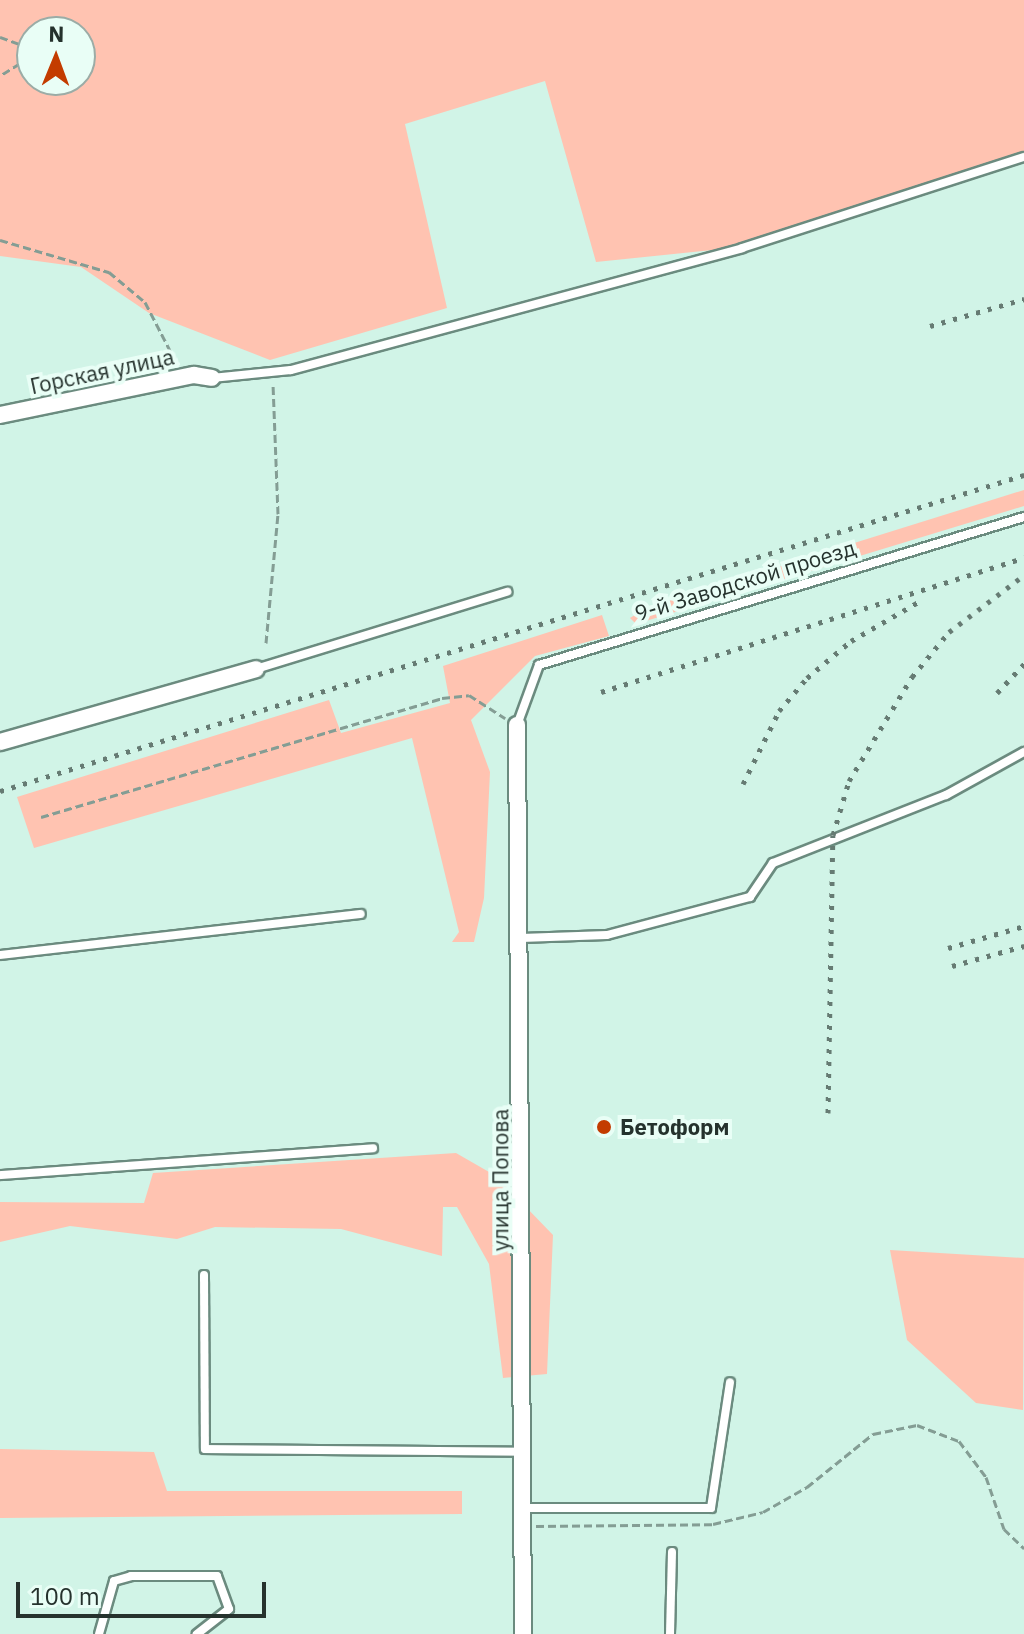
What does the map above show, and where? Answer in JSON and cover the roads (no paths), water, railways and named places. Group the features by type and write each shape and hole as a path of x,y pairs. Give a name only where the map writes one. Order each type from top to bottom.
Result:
{"street":[{"name":"Горская улица","path":"0,415 194,375 212,378"},
{"path":"0,742 256,669"},
{"name":"улица Попова","path":"517,725 525,1526 523,1634"}],"lane":[{"path":"212,378 270,372 742,248 1024,157"},
{"name":"9-й Заводской проезд","path":"517,725 539,665 1024,517"},
{"path":"256,669 507,592"},
{"path":"521,938 607,935 750,897 773,863 946,795 1024,752"},
{"path":"0,955 361,914"},
{"path":"0,1175 373,1148"},
{"path":"204,1275 205,1449 524,1452"},
{"path":"524,1508 711,1508 730,1382"},
{"path":"670,1634 672,1552"},
{"path":"99,1634 114,1581 131,1576 217,1576 229,1609 197,1634"}],"railway":[{"path":"930,326 1024,299"},
{"path":"0,791 1024,475"},
{"path":"601,692 1024,558"},
{"path":"828,1113 833,835 849,781 912,677 949,632 1024,575"},
{"path":"743,784 779,711 807,678 851,641 920,601"},
{"path":"997,693 1024,664"},
{"path":"948,948 1024,926"},
{"path":"952,966 1024,946"}],"place":[{"name":"Бетоформ","path":"604,1127"}]}
